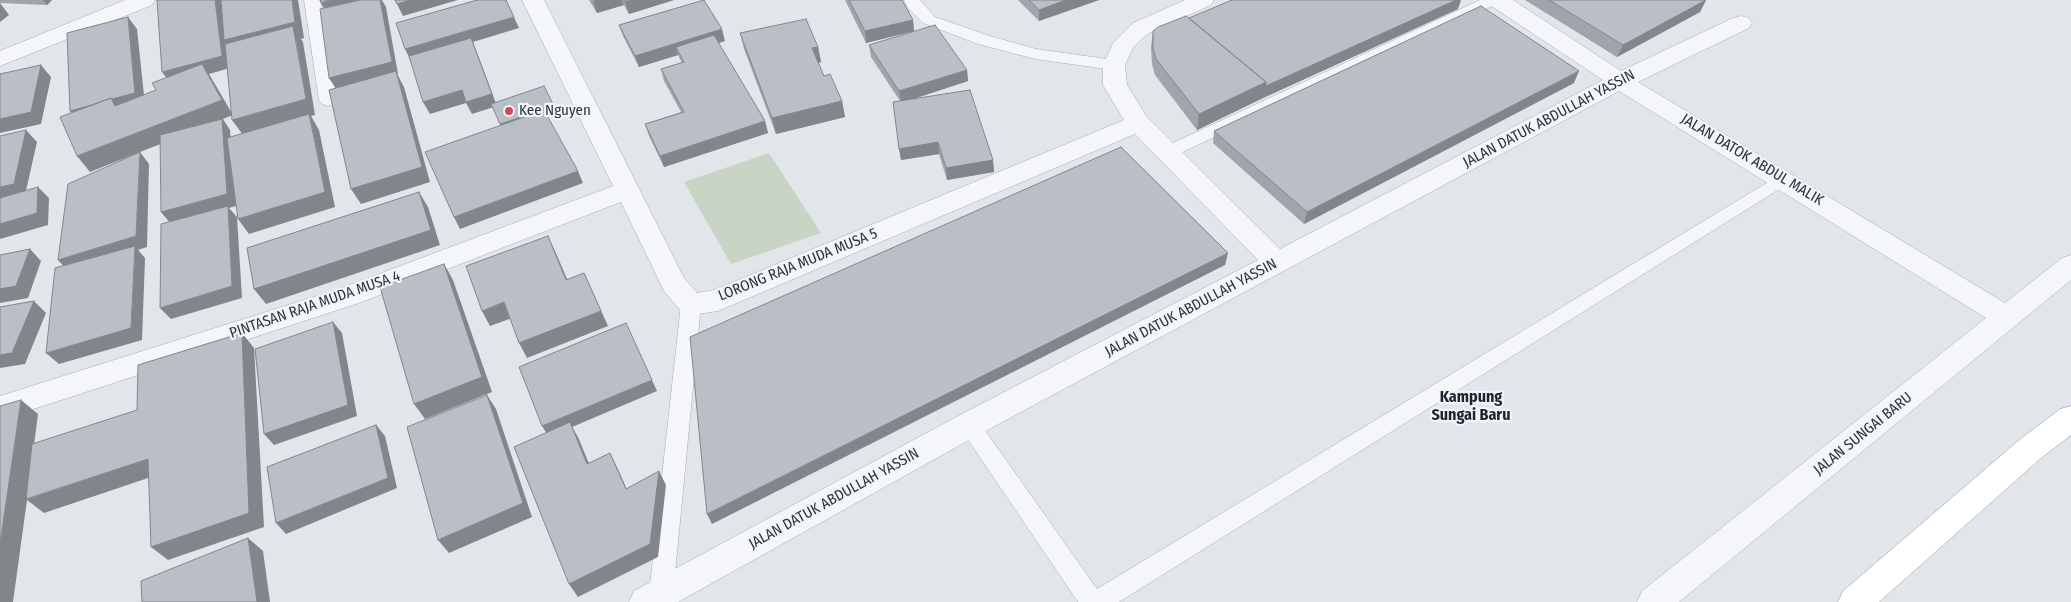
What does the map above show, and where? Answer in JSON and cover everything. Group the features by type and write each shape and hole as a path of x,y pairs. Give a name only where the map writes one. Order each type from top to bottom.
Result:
{"highway":[{"path":"2029,450 2071,399"},
{"path":"1855,602 2029,450 2071,418"}],"street":[{"path":"0,59 144,0"},
{"path":"533,0 674,284 691,304"},
{"path":"1203,0 1141,28 1124,43 1114,65 1115,85 1138,124 1278,263"},
{"name":"JALAN DATOK ABDUL MALIK","path":"1498,0 1620,81 2008,317"},
{"name":"JALAN DATUK ABDULLAH YASSIN","path":"653,598 969,425 1620,81 1741,23"},
{"name":"LORONG RAJA MUDA MUSA 5","path":"691,304 718,300 1138,124"},
{"name":"PINTASAN RAJA MUDA MUSA 4","path":"0,408 350,296 627,190"},
{"name":"JALAN SUNGAI BARU","path":"1654,602 2071,265"}],"lane":[{"path":"312,0 328,100"},
{"path":"912,0 914,5 929,20 984,40 1035,54 1114,65"},
{"path":"1166,153 1493,0"},
{"path":"1097,602 1783,179"},
{"path":"653,598 691,304"},
{"path":"969,425 1092,602"}],"green space":[{"path":"769,153 821,233 731,264 684,182"}],"building":[{"path":"157,0 215,0 222,56 162,72"},
{"path":"221,0 292,0 295,22 224,40"},
{"path":"360,0 380,0 392,62 329,78 320,9"},
{"path":"395,0 410,0 397,4"},
{"path":"477,0 506,0 514,17 405,49 396,23"},
{"path":"704,0 722,29 635,56 619,25"},
{"path":"849,0 902,0 913,20 865,31"},
{"path":"1029,0 1066,0 1039,10"},
{"path":"1232,0 1456,0 1266,86 1266,82 1189,18"},
{"path":"1549,0 1706,0 1623,45"},
{"path":"1481,6 1579,71 1307,212 1214,131"},
{"path":"1186,16 1266,82 1199,114 1156,59 1153,48 1153,31 1158,27"},
{"path":"128,17 135,93 111,98 70,111 67,33"},
{"path":"806,19 818,47 812,48 824,76 830,74 842,101 772,118 740,33"},
{"path":"935,25 967,70 899,91 869,45"},
{"path":"293,26 306,99 232,120 225,44"},
{"path":"714,35 765,121 660,156 645,124 684,112 661,69 684,62 676,47"},
{"path":"471,38 492,94 466,102 462,90 423,102 409,56"},
{"path":"202,64 222,100 77,156 60,117 111,98 115,106 156,90 152,83"},
{"path":"41,65 31,112 0,119 0,74"},
{"path":"396,71 422,167 351,189 329,90"},
{"path":"544,86 554,106 500,124 491,104"},
{"path":"970,90 993,160 946,168 938,142 899,149 893,102"},
{"path":"544,110 578,171 454,217 425,152"},
{"path":"309,114 325,192 238,219 227,138"},
{"path":"222,119 227,194 161,212 160,135"},
{"path":"26,130 14,184 0,187 0,136"},
{"path":"1121,147 1228,253 707,514 690,337"},
{"path":"140,152 136,236 58,260 68,184"},
{"path":"38,187 37,213 0,224 0,198"},
{"path":"419,192 431,230 254,289 247,248"},
{"path":"228,206 232,286 160,308 161,224"},
{"path":"548,236 566,280 584,273 601,311 519,343 504,302 482,311 466,266"},
{"path":"135,246 131,328 46,353 55,268"},
{"path":"30,249 16,286 0,289 0,255"},
{"path":"444,264 482,377 414,404 380,287"},
{"path":"34,301 12,353 0,355 0,307"},
{"path":"333,322 348,405 264,434 255,349"},
{"path":"626,323 652,380 542,426 519,367"},
{"path":"242,333 249,513 151,547 148,459 26,499 32,444 137,410 138,365"},
{"path":"487,395 523,503 438,540 407,427"},
{"path":"21,400 0,544 0,406"},
{"path":"570,422 587,464 610,453 626,489 659,471 650,544 569,584 514,447"},
{"path":"376,425 388,478 276,523 267,467"},
{"path":"248,538 257,602 142,602 141,581"}],"place":[{"name":"Kee Nguyen","path":"509,111"}],"district":[{"name":"Kampung Sungai Baru","path":"1471,407"}]}
